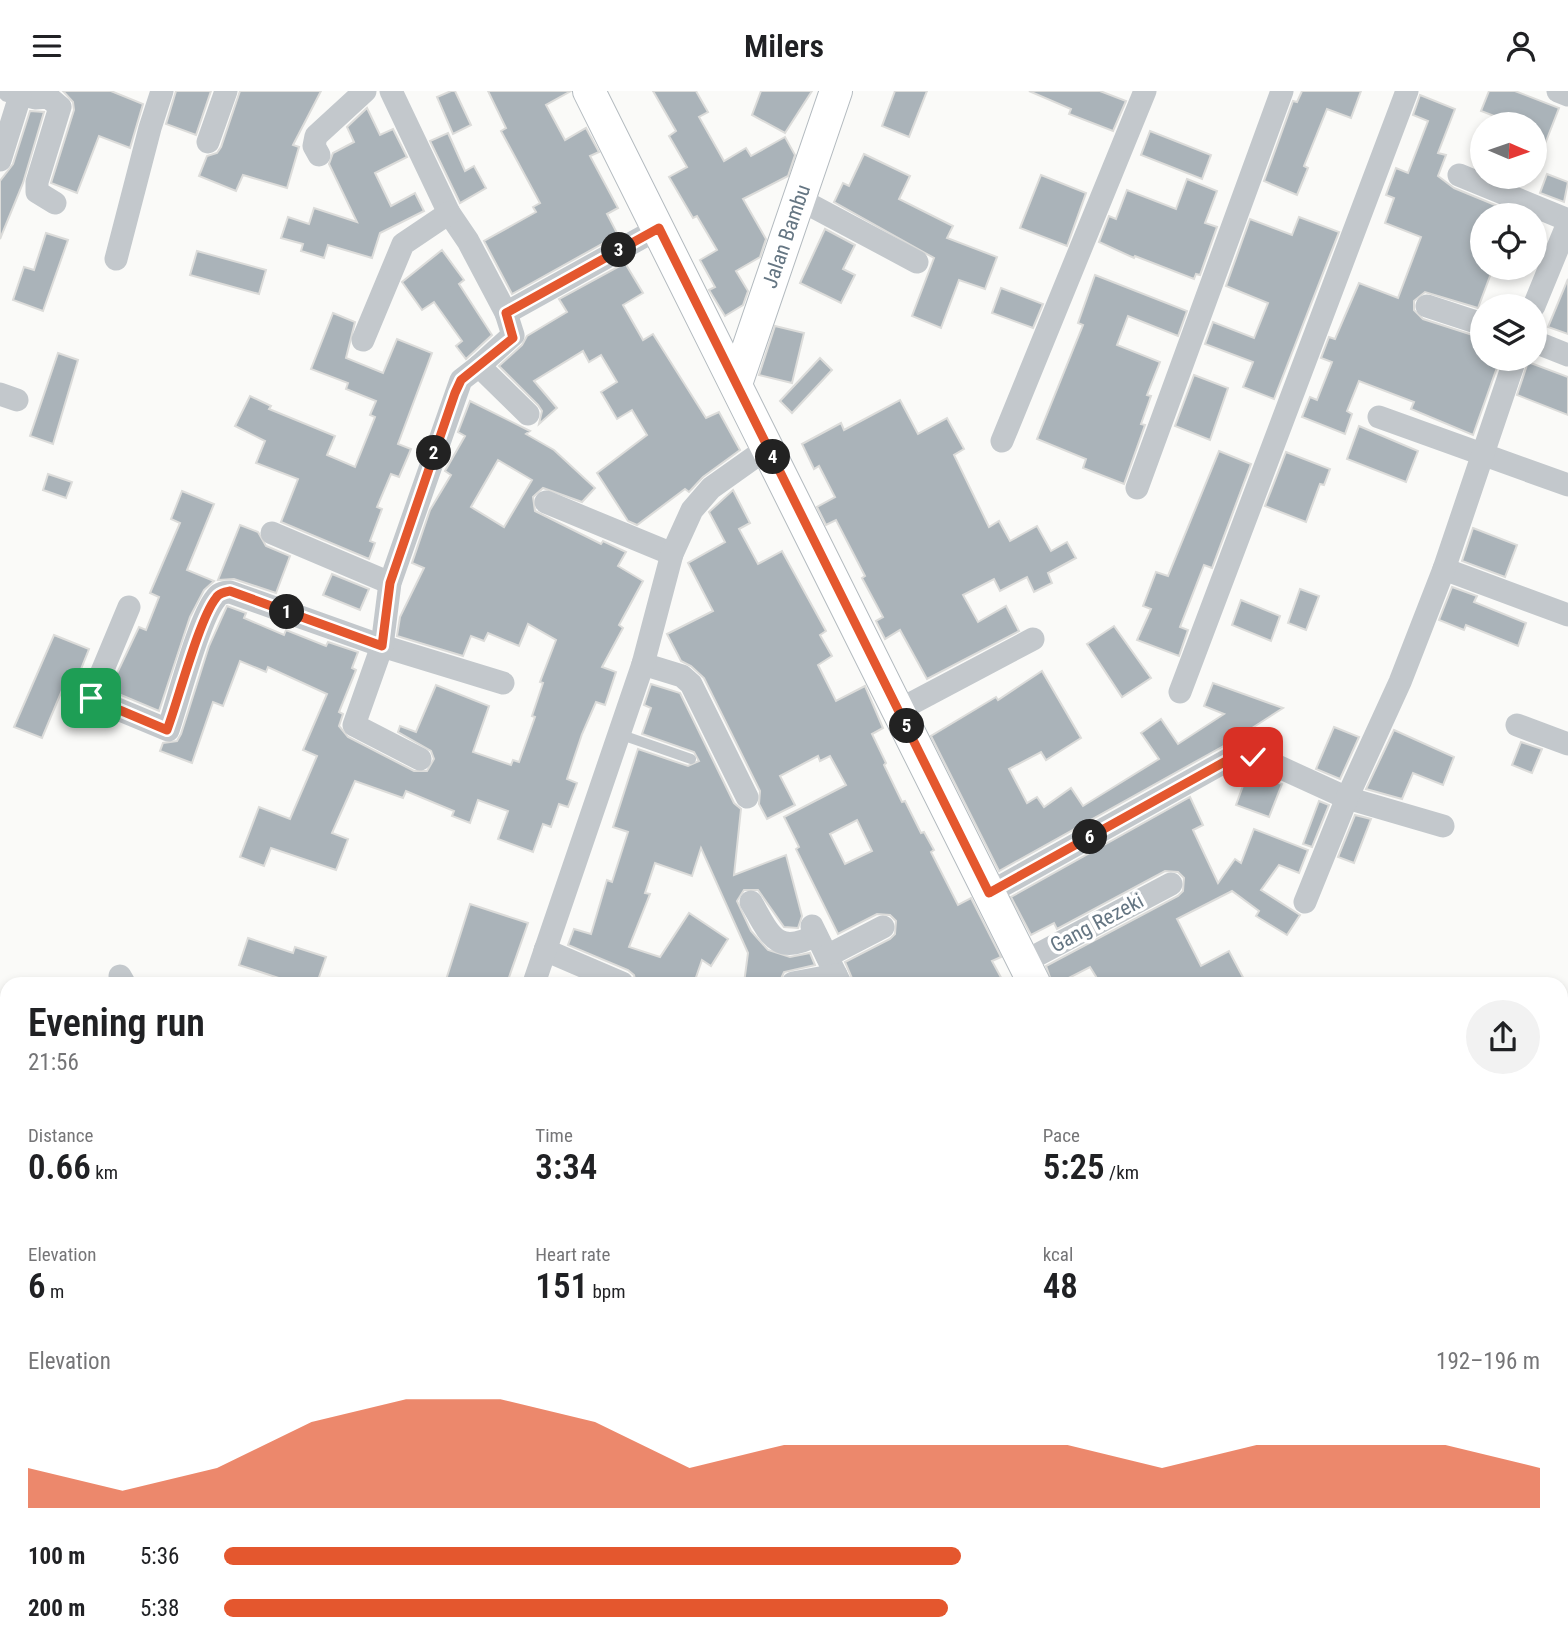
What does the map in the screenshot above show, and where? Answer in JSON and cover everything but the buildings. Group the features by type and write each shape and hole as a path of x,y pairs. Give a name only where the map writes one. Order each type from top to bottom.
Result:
{"main road":[{"path":"589,91 769,447 1029,973"},
{"name":"Jalan Bambu","path":"736,384 836,91"}],"street":[{"path":"116,260 162,91"},
{"path":"208,142 226,91"},
{"path":"319,155 314,146 316,136 365,91"},
{"path":"391,91 449,213 468,241 506,313 513,338 457,386 390,583 382,646 354,725 420,759"},
{"path":"1002,441 1145,91"},
{"path":"1136,488 1282,91"},
{"path":"1180,692 1407,91"},
{"path":"1558,91 1568,95"},
{"path":"0,160 15,93 49,94 60,109 45,151 37,192 55,203"},
{"path":"1459,175 1568,222 1539,294"},
{"path":"799,199 917,262"},
{"path":"363,340 403,244 449,213"},
{"path":"506,313 659,228"},
{"path":"1427,306 1470,320"},
{"path":"1547,347 1568,355"},
{"path":"479,366 528,414"},
{"path":"1306,902 1347,798 1400,682 1444,569 1511,371"},
{"path":"1379,417 1568,485"},
{"path":"536,977 643,664 672,554 692,510 711,488 769,447"},
{"path":"546,502 672,554"},
{"path":"272,533 390,583"},
{"path":"1444,569 1568,615"},
{"path":"129,607 91,698 167,730 216,597 230,591 382,646 503,683"},
{"path":"899,710 1033,639"},
{"path":"643,664 682,676 691,684 747,797"},
{"path":"1517,725 1568,744"},
{"path":"989,893 1235,756 1264,760 1347,798 1443,826"},
{"name":"Gang Rezeki","path":"1029,973 1171,884"},
{"path":"751,902 771,936 779,943 800,942 814,930 834,972"},
{"path":"815,977 834,972 883,927"},
{"path":"545,950 608,977"}],"lane":[{"path":"619,734 691,759"}],"route":[{"path":"91,698 167,730 204,624 216,597 223,592 230,591 382,646 390,583 457,386 513,338 506,313 659,228 989,893 1235,756 1253,757"}]}
